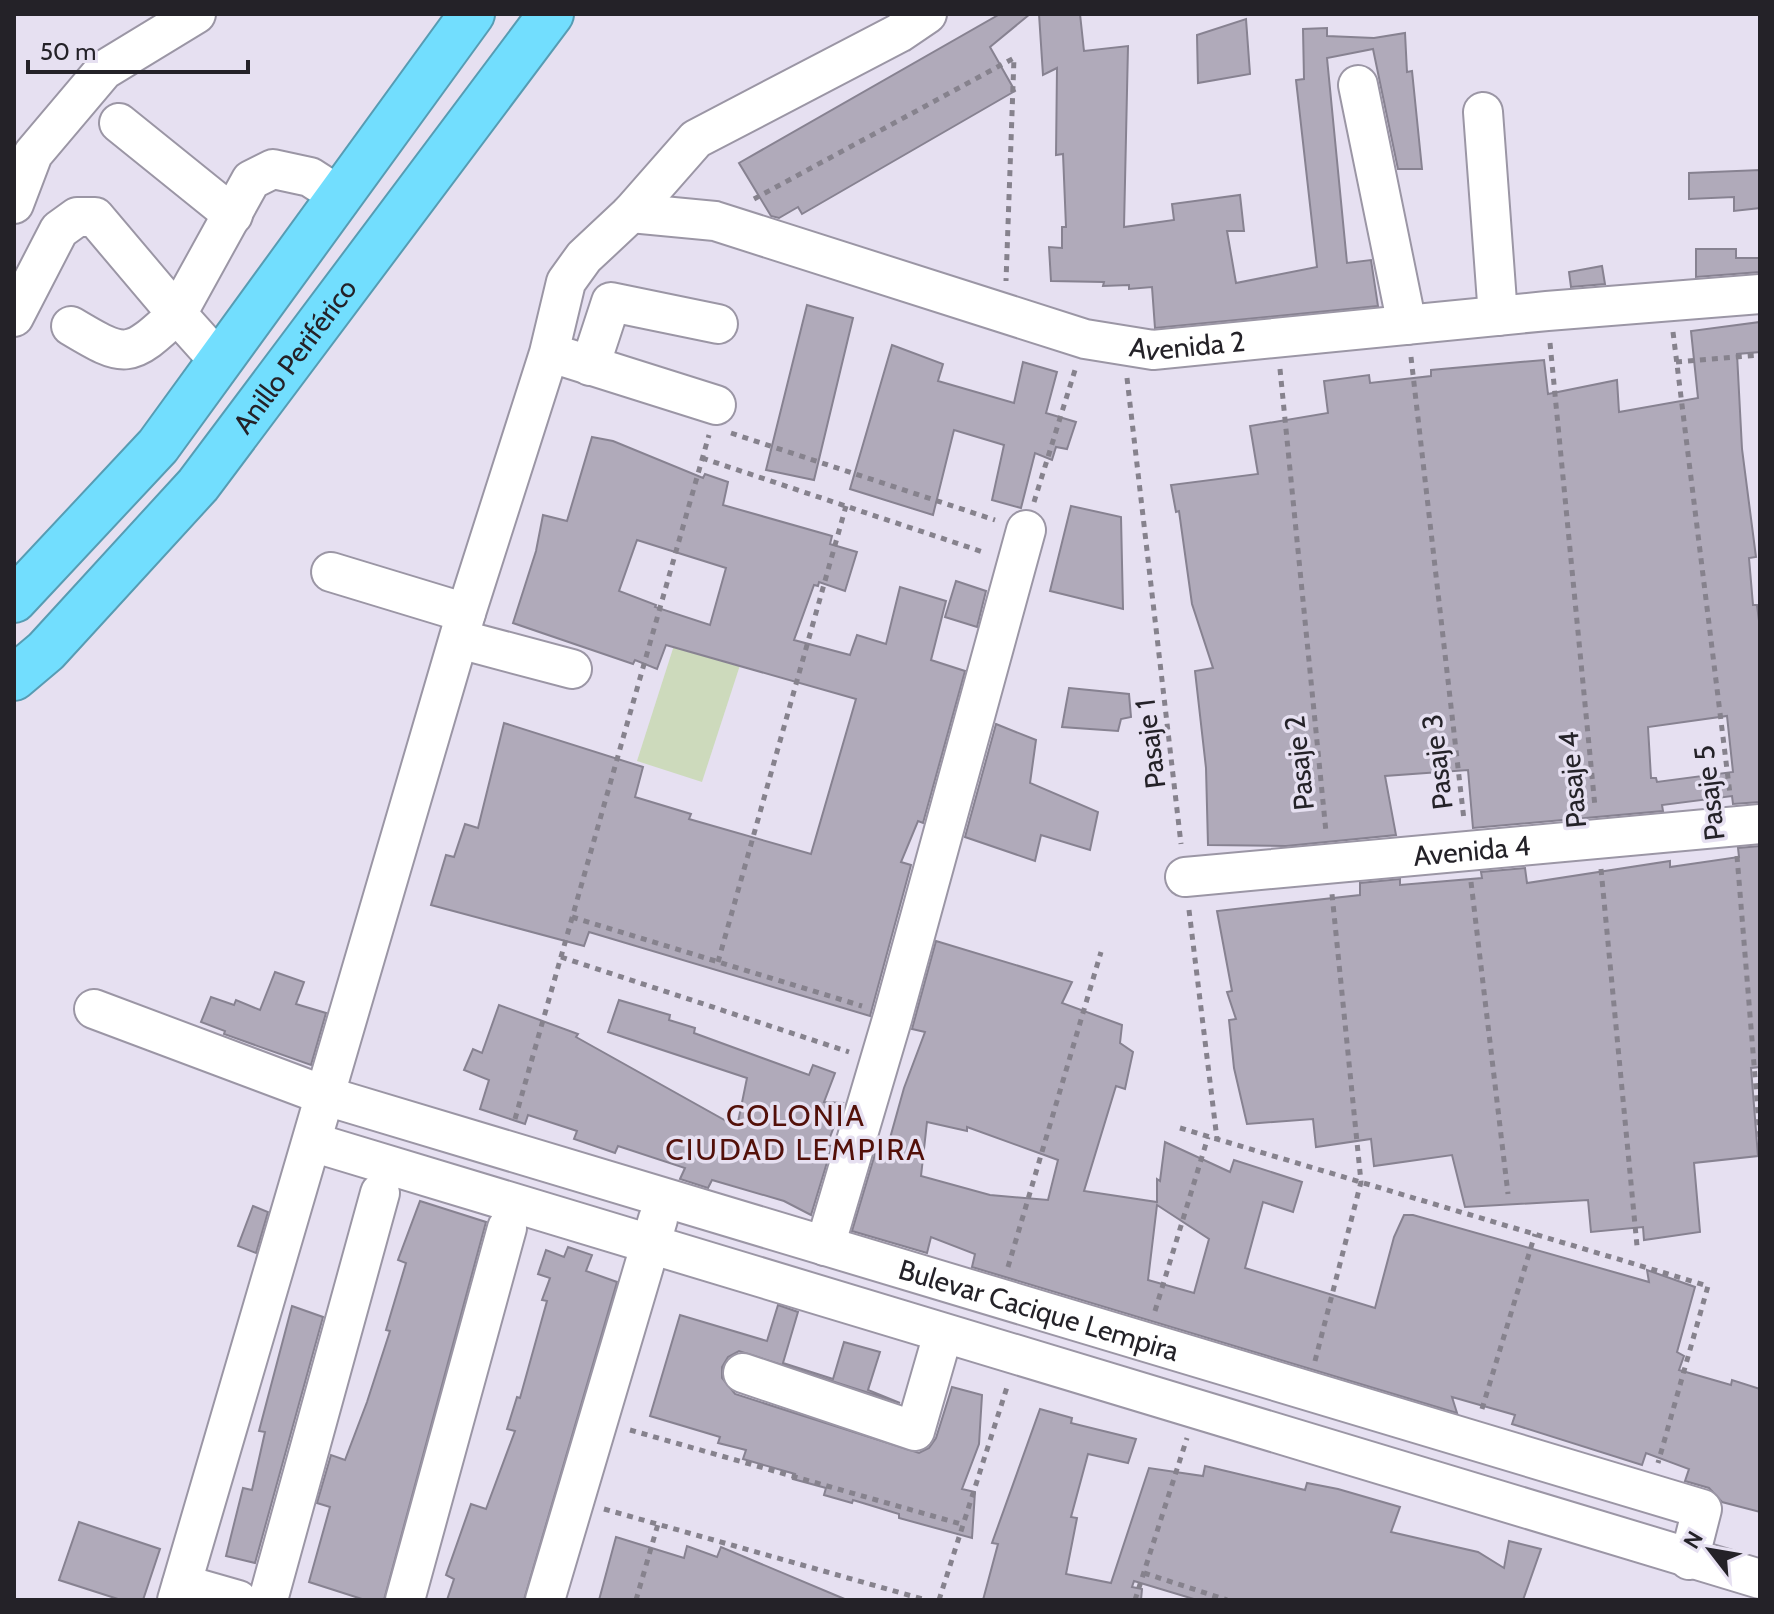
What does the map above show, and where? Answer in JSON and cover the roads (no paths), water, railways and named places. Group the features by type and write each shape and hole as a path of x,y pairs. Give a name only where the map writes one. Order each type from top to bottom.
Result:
{"highway":[{"name":"Anillo Periférico","path":"14,600 158,446 472,14"},
{"name":"Anillo Periférico","path":"14,678 46,651 198,485 551,14"}],"street":[{"path":"14,204 33,154 104,70 196,14"},
{"path":"238,1600 179,1592 462,626 549,353 566,282 584,257 631,213 696,139 899,33 927,14"},
{"path":"1358,85 1407,325"},
{"path":"1483,112 1498,316"},
{"path":"119,123 233,215"},
{"path":"71,326 109,349 125,352 148,342 177,314 251,180 273,169 310,177 341,197"},
{"name":"Avenida 2","path":"631,213 715,221 1085,339 1153,350 1547,311 1760,294"},
{"path":"14,317 59,230 77,217 95,217 220,362"},
{"path":"590,366 611,302 718,324"},
{"path":"549,353 590,366 718,421"},
{"path":"825,1246 877,1061 893,1016 1021,547"},
{"path":"331,572 572,669"},
{"name":"Avenida 4","path":"1185,877 1747,825"},
{"name":"Bulevar Cacique Lempira","path":"94,1009 326,1096 1702,1509 1689,1560"},
{"name":"Bulevar Cacique Lempira","path":"312,1142 1760,1579"},
{"path":"268,1600 380,1193"},
{"path":"545,1600 664,1198"},
{"path":"405,1600 507,1228"},
{"path":"743,1373 915,1431 943,1334"}],"district":[{"name":"COLONIA CIUDAD LEMPIRA","path":"796,1133"}]}
